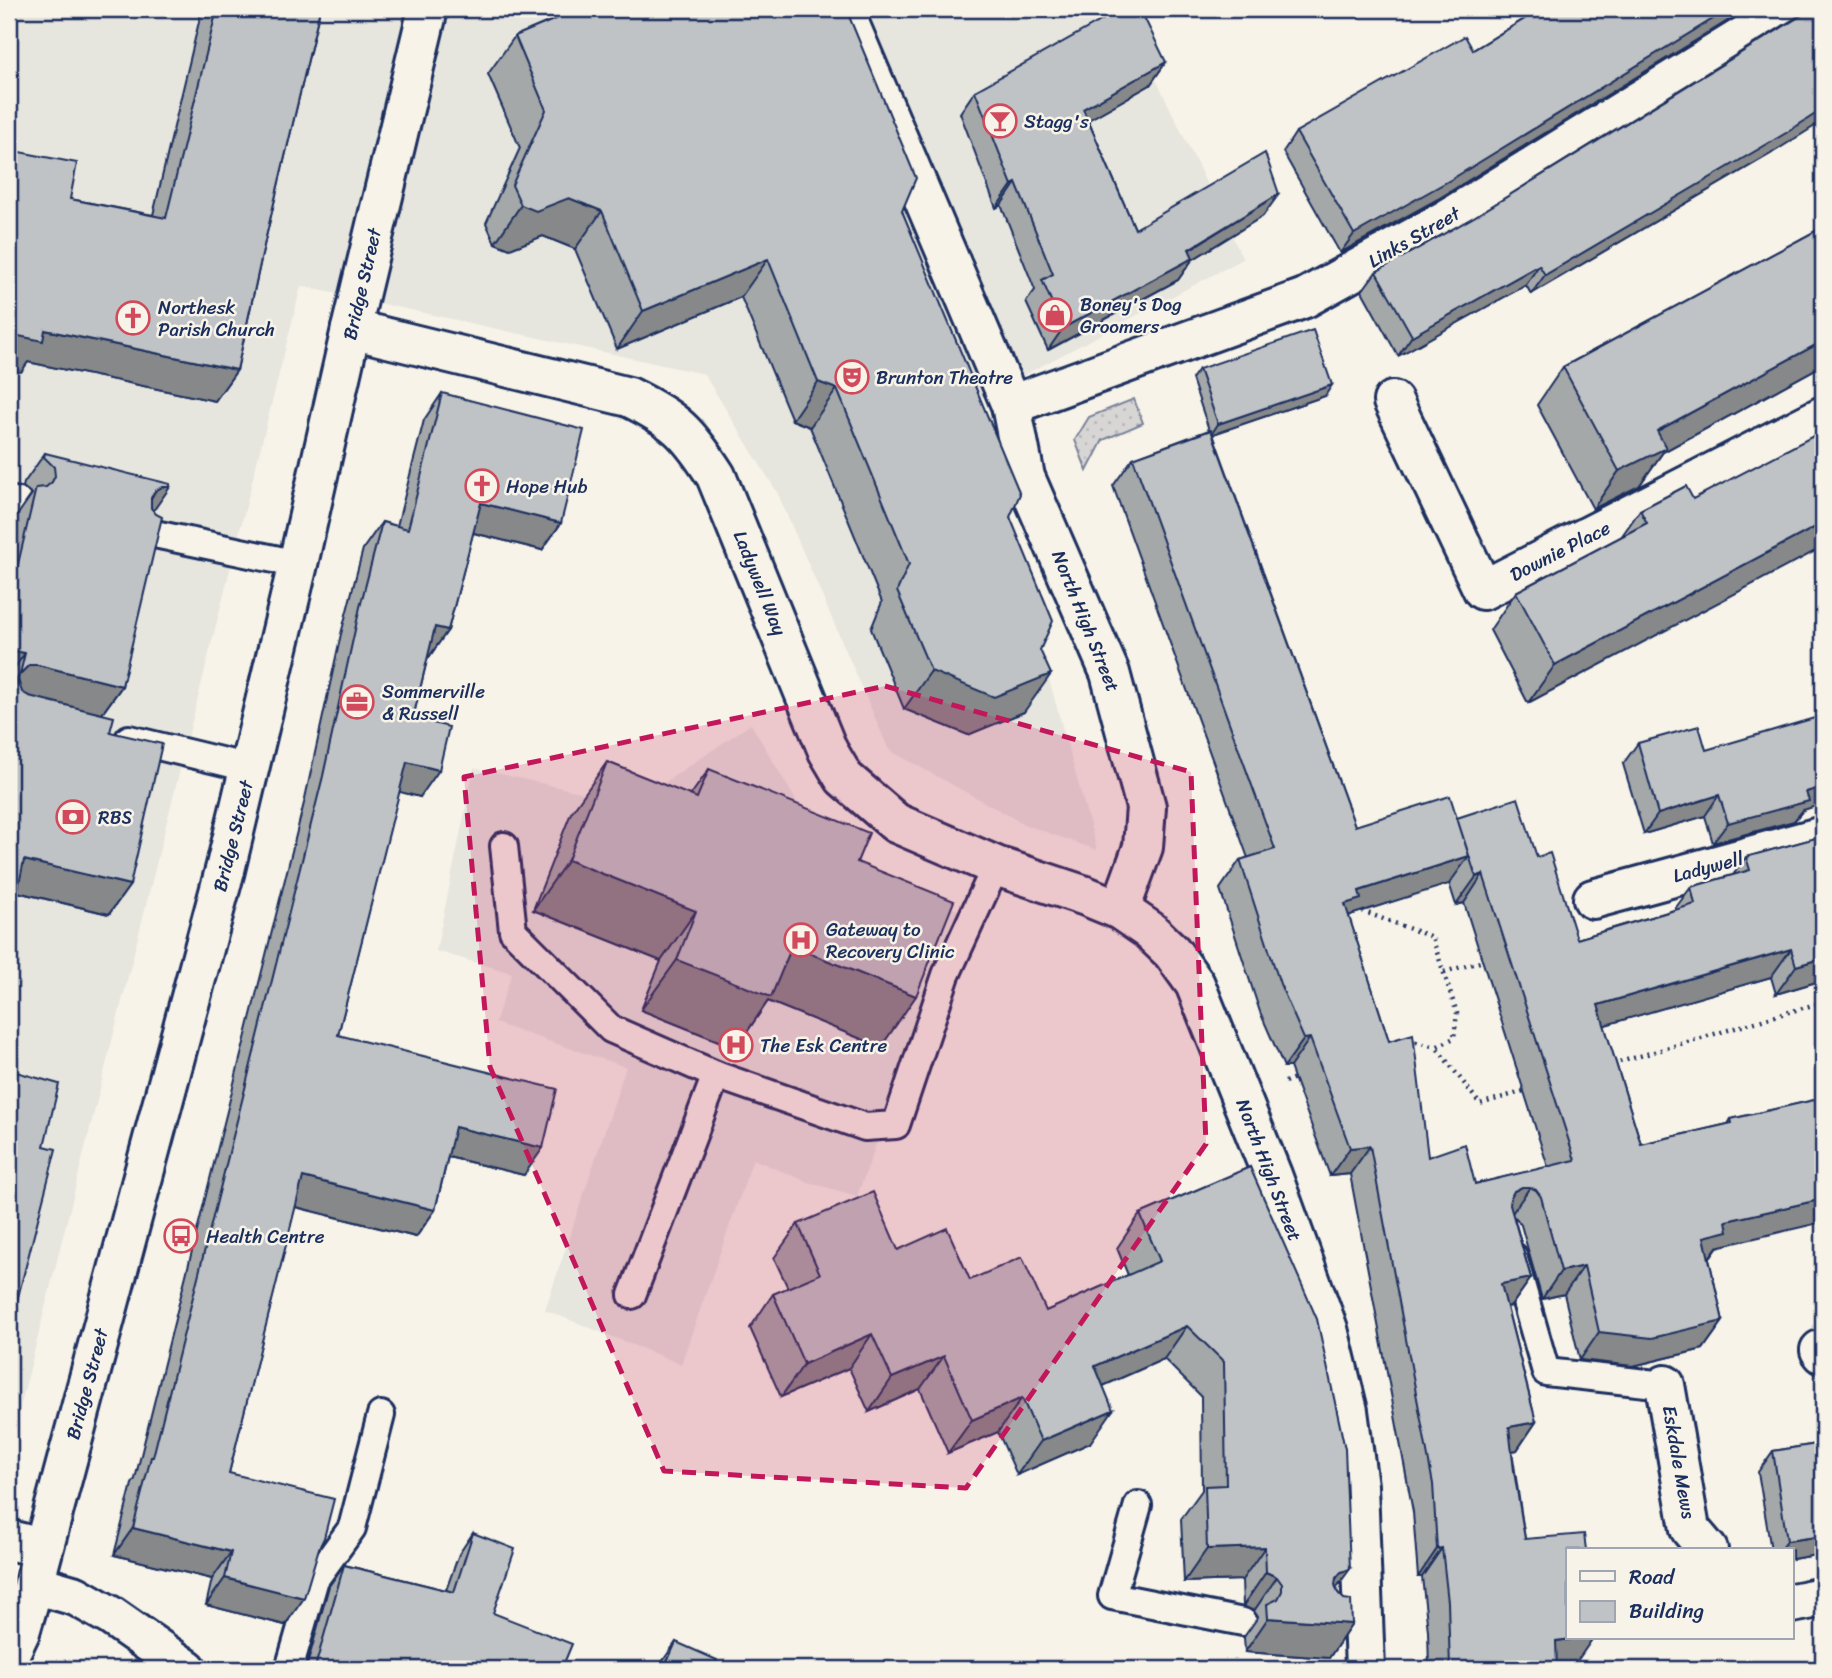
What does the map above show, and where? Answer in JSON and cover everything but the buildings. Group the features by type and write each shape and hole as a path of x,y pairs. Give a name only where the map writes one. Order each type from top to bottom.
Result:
{"street":[{"name":"Bridge Street","path":"15,1644 28,1557 221,883 428,9"},
{"name":"North High Street","path":"843,9 1011,405 1026,477 1110,673 1146,807 1143,847 1121,910 1149,930 1172,952 1195,984 1272,1175 1328,1329 1348,1412 1358,1486 1352,1616 1365,1669"},
{"name":"Links Street","path":"1011,405 1305,298 1449,218 1788,9"},
{"name":"Ladywell Way","path":"351,328 629,397 663,413 693,439 716,476 828,751 844,778 896,823 996,866 1121,910"},
{"name":"Downie Place","path":"1393,401 1483,590 1823,416"},
{"name":"Ladywell","path":"1593,899 1823,836"},
{"name":"Eskdale Mews","path":"1665,1385 1690,1529 1706,1548"},
{"path":"28,1557 76,1596 111,1616 187,1669"},
{"path":"1794,1603 1823,1597"}],"lane":[{"path":"145,532 298,564"},
{"path":"107,733 249,768"},
{"path":"504,846 513,931 611,1029 716,1075 865,1127 896,1125 946,975 996,866"},
{"path":"632,1296 716,1075"},
{"name":"Eskdale Mews","path":"1506,1230 1546,1372 1665,1385"},
{"path":"289,1669 314,1579 352,1528 381,1415"},
{"path":"1138,1505 1112,1596 1243,1622"}],"path":[{"path":"1362,911 1432,937 1457,1013 1454,1038 1436,1047"},
{"path":"1444,972 1493,958"},
{"path":"1611,1065 1823,1002"},
{"path":"1403,1045 1416,1042 1436,1047 1480,1104 1524,1090"}],"highlighted area":[{"path":"885,686 1191,772 1206,1144 966,1488 664,1471 490,1067 464,777"}],"shaded area":[{"path":"9,9 1122,9 1243,259 971,403 1097,850 1026,825 889,750 777,492 704,374 301,286 9,1452"},
{"path":"1134,399 1143,423 1103,440 1087,471 1075,440 1089,417"},
{"name":"The Esk Centre","path":"751,724 827,853 962,912 857,1196 808,1182 753,1159 681,1364 545,1310 626,1067 495,1023 512,973 436,951 474,768 633,804"}],"place":[{"name":"Stagg's","path":"1000,121"},
{"name":"Boney's Dog Groomers","path":"1055,315"},
{"name":"Northesk Parish Church","path":"133,318"},
{"name":"Brunton Theatre","path":"852,377"},
{"name":"Hope Hub","path":"482,486"},
{"name":"Sommerville & Russell","path":"357,702"},
{"name":"RBS","path":"73,817"},
{"name":"Gateway to Recovery Clinic","path":"801,940"},
{"name":"The Esk Centre","path":"736,1045"},
{"name":"Health Centre","path":"181,1236"}]}
